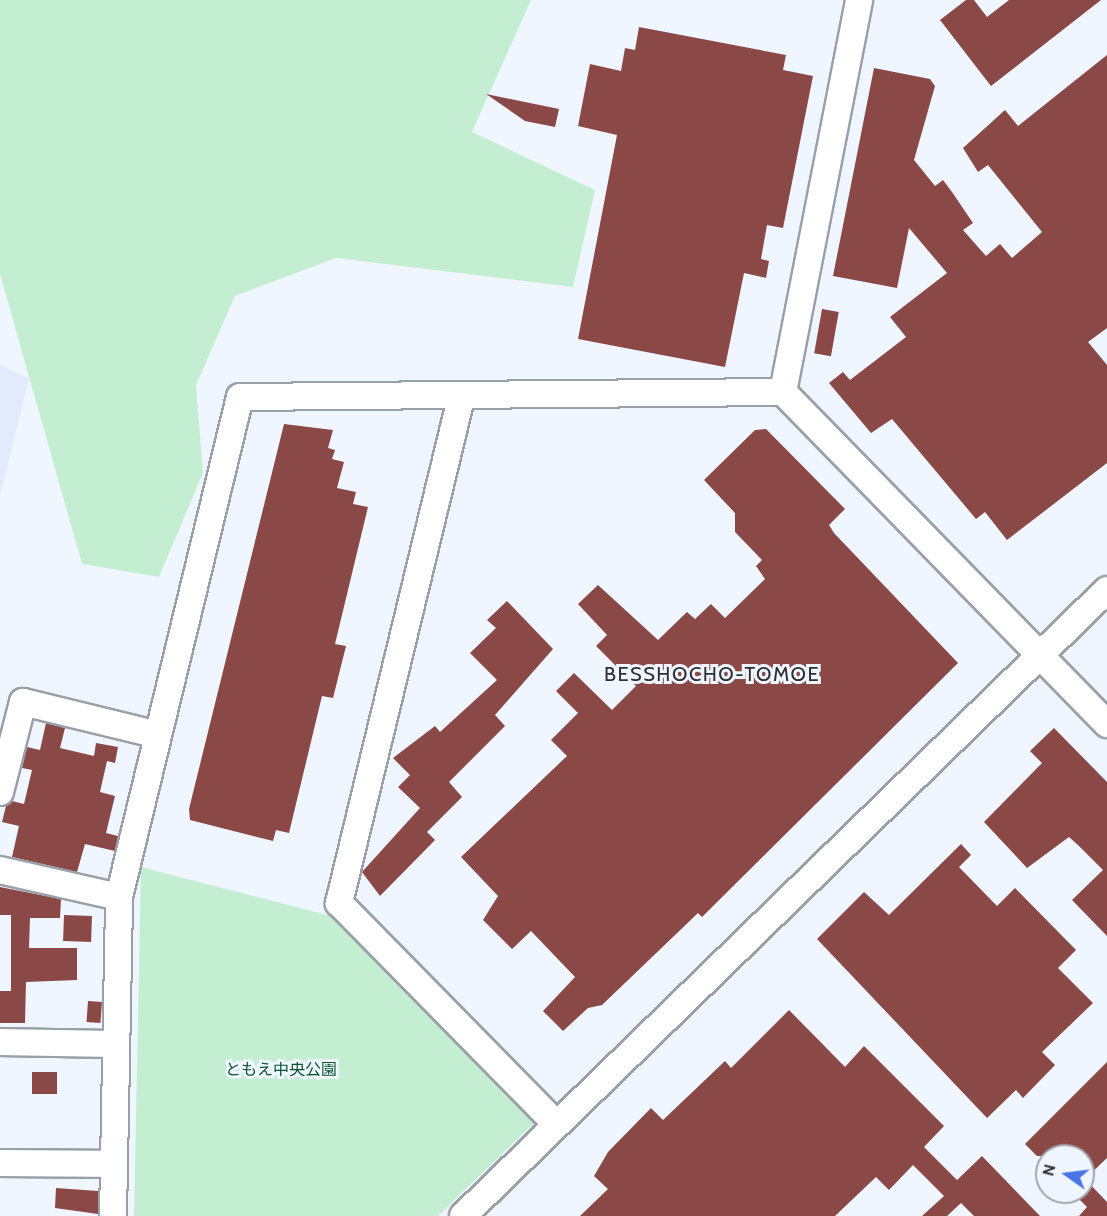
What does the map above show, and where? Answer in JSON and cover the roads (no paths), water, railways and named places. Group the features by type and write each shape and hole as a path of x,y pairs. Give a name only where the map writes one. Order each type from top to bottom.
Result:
{"street":[{"path":"783,392 859,0"},
{"path":"113,1216 120,897 240,397 461,398 783,392 1107,724"},
{"path":"461,398 339,903 555,1123"},
{"path":"463,1216 555,1123 1107,590"},
{"path":"0,792 23,702 158,735"},
{"path":"0,870 120,897"},
{"path":"0,1042 115,1044"},
{"path":"0,1163 113,1164"}],"district":[{"name":"BESSHOCHO-TOMOE","path":"712,674"}],"park label":[{"name":"ともえ中央公園","path":"281,1070"}]}
